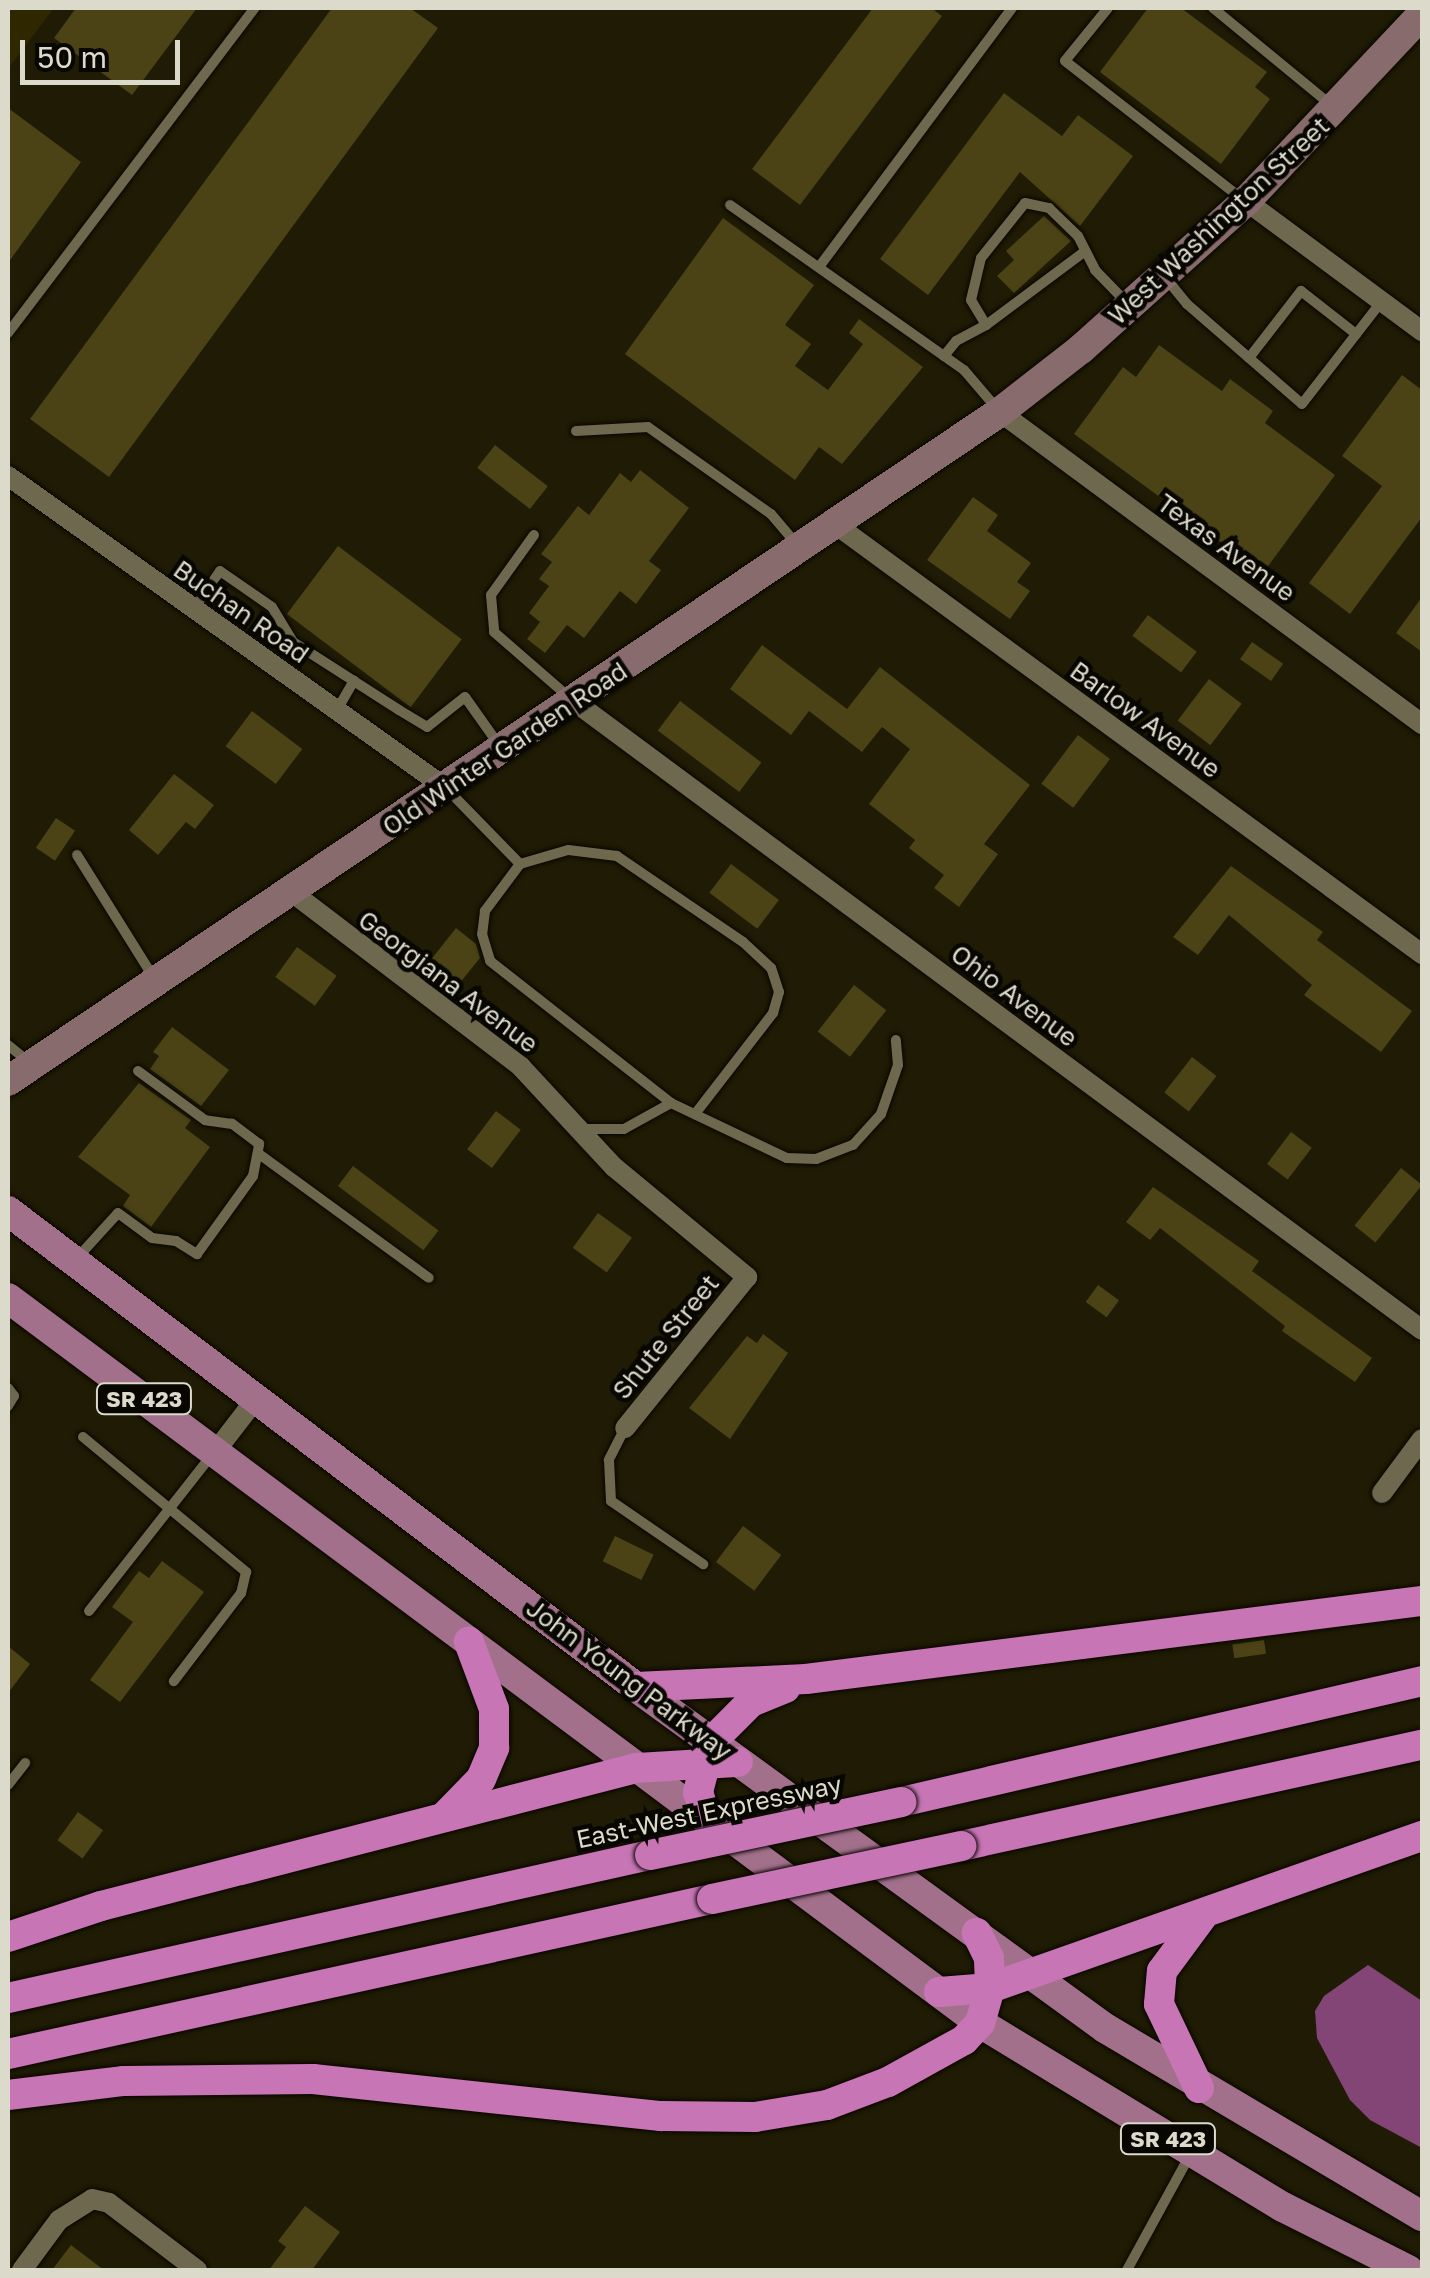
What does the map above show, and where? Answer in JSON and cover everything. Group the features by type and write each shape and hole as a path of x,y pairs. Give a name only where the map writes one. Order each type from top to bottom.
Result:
{"highway":[{"path":"636,1687 806,1679 1422,1601"},
{"path":"442,1819 481,1779 494,1748 494,1709 469,1642"},
{"path":"707,1820 698,1792 706,1754 751,1702 806,1679"},
{"name":"East-West Expressway","path":"8,1998 902,1802 1422,1682"},
{"path":"8,2054 1422,1745"},
{"path":"8,1937 636,1768 706,1754"},
{"path":"938,1992 990,1988 1422,1836"},
{"path":"1199,2088 1158,2004 1162,1970 1177,1942 1208,1911"},
{"path":"8,2096 124,2081 313,2079 661,2116 755,2117 828,2105 888,2082 953,2048 980,2023 990,1988 990,1958 977,1933"}],"main road":[{"name":"West Washington Street","path":"1000,412 1130,307 1246,201 1337,110 1422,14"},
{"name":"Old Winter Garden Road","path":"20,1073 839,527 1000,412"},
{"name":"John Young Parkway","path":"8,1211 636,1687 706,1754 738,1762 1029,1973 1199,2088 1422,2216"},
{"name":"SR 423","path":"11,1309 215,1452 980,2023 1191,2153 1408,2270"}],"street":[{"path":"1246,201 1422,330"},
{"name":"Texas Avenue","path":"1000,412 1422,724"},
{"name":"Buchan Road","path":"8,476 446,788"},
{"name":"Barlow Avenue","path":"839,527 1422,954"},
{"name":"Ohio Avenue","path":"575,702 1422,1330"},
{"name":"Georgiana Avenue","path":"293,893 521,1067 614,1167 746,1276"},
{"name":"Shute Street","path":"624,1428 746,1276"},
{"path":"215,1452 256,1398"},
{"path":"1382,1493 1422,1439"},
{"path":"22,2270 59,2220 92,2199 109,2203 198,2270"}],"lane":[{"path":"8,333 254,8"},
{"path":"819,267 1012,8"},
{"path":"1108,8 1065,60 1246,201"},
{"path":"1213,8 1337,110"},
{"path":"986,325 971,300 981,258 1025,204 1049,208 1078,236 1084,252 1130,307"},
{"path":"730,205 944,356 1000,412"},
{"path":"944,356 956,341 986,325 1084,252"},
{"path":"1165,276 1302,404 1382,301"},
{"path":"1249,358 1301,291 1356,334"},
{"path":"576,431 648,427 770,514 802,551"},
{"path":"534,535 491,595 494,632 575,702"},
{"path":"194,609 220,570 272,606 293,642 426,726 465,698 503,750"},
{"path":"337,710 354,680"},
{"path":"446,788 520,864"},
{"path":"695,1114 773,1013 778,992 771,968 743,942 617,856 568,850 520,864 485,911 482,934 490,961 671,1103 787,1158 816,1159 853,1145 881,1114 898,1065 896,1040"},
{"path":"77,854 157,983"},
{"path":"8,1045 20,1073"},
{"path":"74,1262 118,1213 152,1238 204,1251 246,1188 259,1154 258,1144 232,1124 205,1120 138,1071"},
{"path":"578,1129 624,1129 671,1103"},
{"path":"259,1154 429,1278"},
{"path":"8,1388 14,1396 8,1406"},
{"path":"624,1428 609,1460 611,1501 703,1564"},
{"path":"83,1437 246,1572 241,1593 174,1681"},
{"path":"90,1610 215,1452"},
{"path":"8,1785 25,1762"},
{"path":"1127,2270 1191,2153"}],"shaded area":[{"path":"8,8 54,8 8,69"},
{"path":"1368,1965 1422,2001 1422,2148 1370,2120 1350,2100 1317,2038 1315,2011 1324,1996"}],"building":[{"path":"76,8 197,8 132,95 54,38"},
{"path":"332,8 410,8 438,28 109,477 30,419"},
{"path":"873,8 931,8 942,16 800,205 752,169"},
{"path":"1148,8 1181,8 1267,72 1255,87 1270,99 1221,164 1100,72"},
{"path":"1004,93 1062,136 1078,115 1133,156 1080,226 1020,172 928,295 880,259"},
{"path":"8,108 81,162 8,263"},
{"path":"1044,216 1071,241 1014,293 997,276 1014,260 1006,251"},
{"path":"723,218 814,285 785,325 811,344 795,366 828,390 863,344 849,333 859,319 923,367 842,464 819,447 795,480 625,354"},
{"path":"1159,345 1222,391 1230,379 1273,411 1265,423 1335,475 1263,573 1074,434 1123,367 1136,377"},
{"path":"1402,375 1422,390 1422,517 1350,614 1309,583 1382,486 1342,456"},
{"path":"495,445 548,486 530,509 477,468"},
{"path":"640,470 689,508 649,561 661,570 636,604 620,591 584,638 567,625 545,653 527,639 540,622 529,613 549,586 539,579 552,562 541,554 578,506 589,515 620,473 631,482"},
{"path":"973,497 998,515 987,531 1031,563 1017,582 1030,591 1010,619 927,560"},
{"path":"338,546 462,639 411,707 287,614"},
{"path":"1422,597 1422,652 1396,633"},
{"path":"1148,615 1197,652 1181,672 1132,636"},
{"path":"1252,642 1283,664 1271,681 1240,659"},
{"path":"762,645 847,709 880,667 1030,785 984,844 998,854 959,907 934,888 944,875 909,848 915,840 869,804 910,749 882,727 862,752 809,711 791,735 730,689"},
{"path":"1209,679 1242,704 1210,745 1178,721"},
{"path":"680,701 761,762 739,792 658,731"},
{"path":"252,711 302,749 276,784 226,746"},
{"path":"1078,735 1110,759 1073,808 1041,784"},
{"path":"174,774 214,805 195,829 186,822 158,855 129,830"},
{"path":"56,818 75,831 55,861 36,848"},
{"path":"731,864 779,900 757,929 709,893"},
{"path":"1231,866 1323,932 1317,940 1412,1011 1381,1052 1304,995 1312,985 1229,915 1198,955 1173,937"},
{"path":"456,928 476,944 480,958 459,984 430,961"},
{"path":"297,947 337,976 315,1006 275,977"},
{"path":"854,985 886,1010 850,1057 818,1031"},
{"path":"172,1027 229,1070 201,1106 150,1069 159,1056 153,1052"},
{"path":"1192,1057 1216,1076 1189,1112 1164,1092"},
{"path":"139,1083 191,1120 185,1128 210,1147 151,1227 123,1206 130,1195 78,1157"},
{"path":"496,1111 521,1130 492,1168 467,1149"},
{"path":"1291,1132 1312,1148 1288,1180 1267,1164"},
{"path":"353,1166 438,1230 423,1250 338,1186"},
{"path":"1401,1168 1422,1185 1375,1243 1354,1226"},
{"path":"1153,1187 1259,1261 1252,1271 1372,1358 1355,1382 1282,1331 1285,1326 1160,1228 1150,1240 1126,1222"},
{"path":"598,1213 632,1238 607,1272 573,1248"},
{"path":"1098,1285 1119,1300 1107,1317 1086,1302"},
{"path":"763,1334 788,1353 730,1439 689,1408 747,1336 757,1343"},
{"path":"743,1526 781,1555 754,1591 716,1562"},
{"path":"615,1536 654,1555 641,1580 603,1561"},
{"path":"162,1561 204,1592 120,1702 90,1680 133,1622 112,1607 139,1571 149,1578"},
{"path":"1264,1640 1266,1654 1234,1658 1232,1644"},
{"path":"8,1646 30,1664 8,1693"},
{"path":"78,1812 103,1830 83,1859 57,1840"},
{"path":"305,2206 340,2232 312,2270 269,2270 286,2247 278,2241"},
{"path":"71,2245 104,2270 52,2270"}]}
